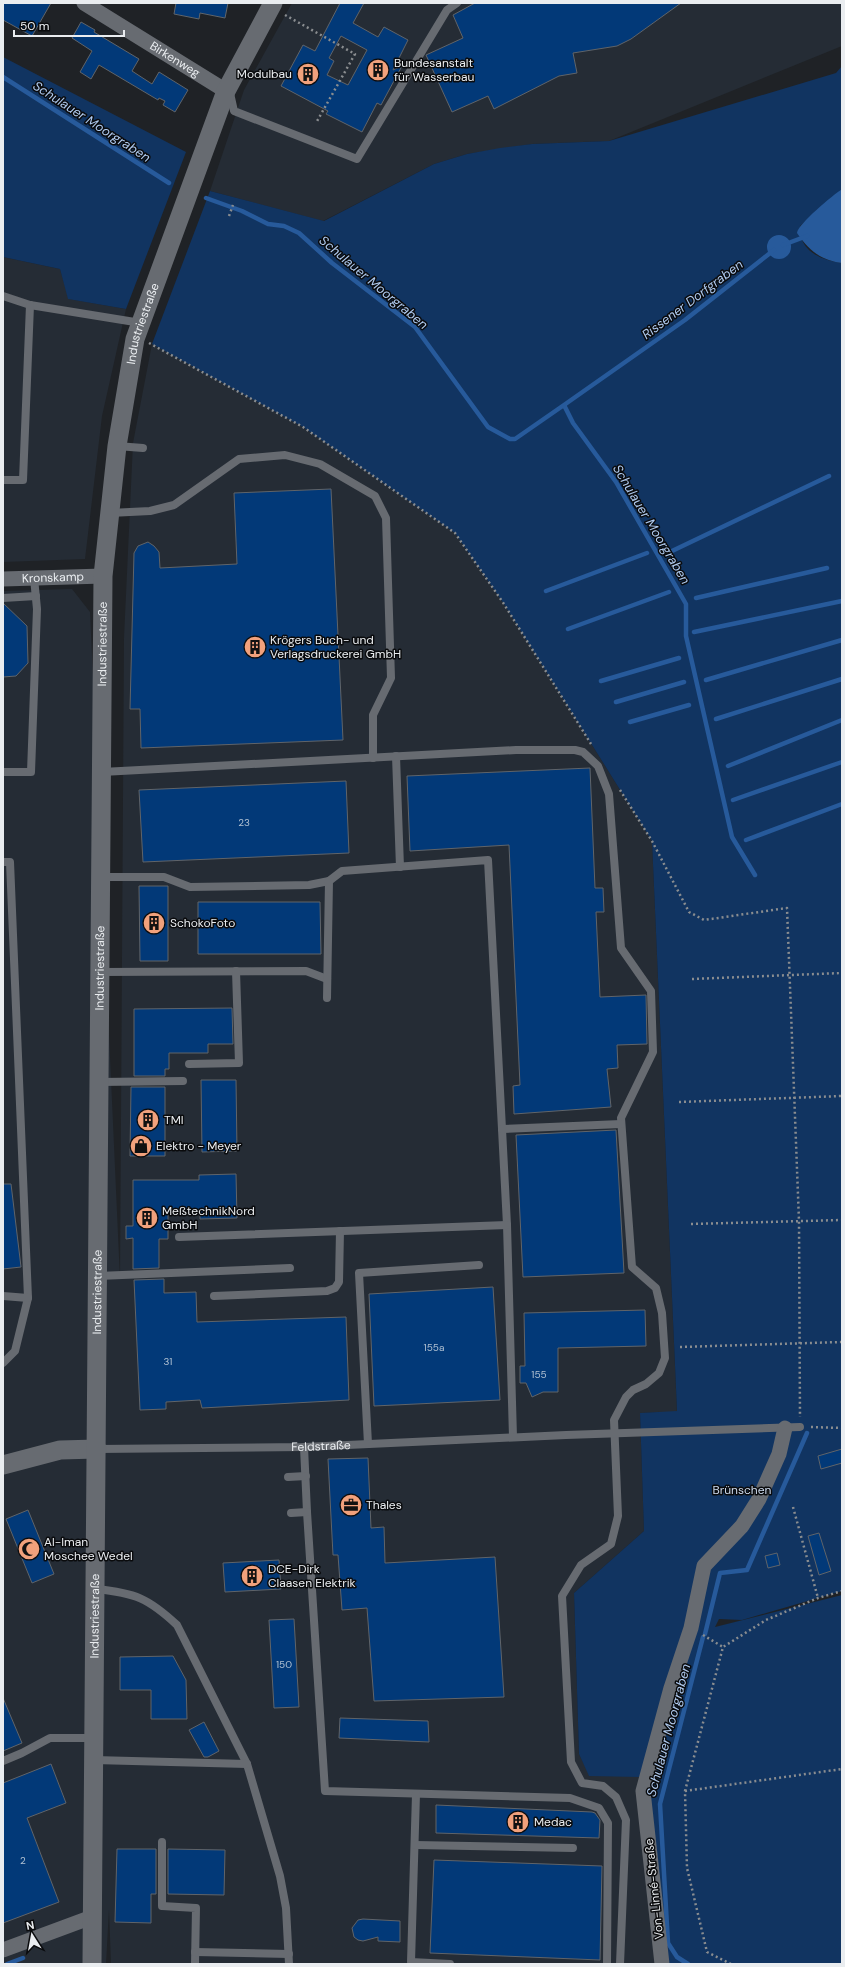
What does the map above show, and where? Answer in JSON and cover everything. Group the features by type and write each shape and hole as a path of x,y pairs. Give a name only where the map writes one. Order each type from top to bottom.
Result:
{"street":[{"name":"Birkenweg","path":"84,3 227,88"},
{"name":"Industriestraße","path":"92,1964 103,576 117,446 138,331 227,88 272,5"},
{"name":"Kronskamp","path":"3,579 103,576"},
{"name":"Von-Linné-Straße","path":"662,1964 643,1791 671,1688 691,1628 704,1566 742,1526 759,1499 779,1454 793,1428"},
{"name":"Feldstraße","path":"3,1465 60,1450 97,1449"},
{"path":"3,1950 92,1917"}],"lane":[{"path":"227,88 234,112 357,159 447,10 457,3"},
{"path":"3,296 30,305 138,331"},
{"path":"3,480 23,480 30,305"},
{"path":"117,446 143,448"},
{"path":"110,512 150,511 174,505 239,459 285,455 320,464 376,496 386,518 390,678 373,716 373,758"},
{"path":"3,772 31,772 37,609 34,578"},
{"path":"3,598 36,596"},
{"path":"101,772 516,750 575,750 583,752 598,766 609,794 621,948 651,991 653,1052 621,1118 621,1124 632,1267 656,1288 662,1313 665,1358 659,1373 646,1384 633,1390 626,1397 614,1420 613,1434 618,1516 611,1544 581,1565 562,1596 571,1762 582,1783 602,1786 616,1797 626,1820 620,1964"},
{"path":"396,756 400,867"},
{"path":"100,877 164,877 190,887 309,885 329,881 342,872 488,860 507,1225 514,1437"},
{"path":"3,862 10,862 28,1298 15,1351 3,1363"},
{"path":"327,998 329,881"},
{"path":"188,1064 239,1063 236,971"},
{"path":"100,972 306,971 327,979"},
{"path":"99,1082 183,1081"},
{"path":"502,1129 621,1124"},
{"path":"179,1237 507,1225"},
{"path":"214,1296 327,1291 335,1288 339,1282 340,1232"},
{"path":"368,1444 359,1273 479,1265"},
{"path":"98,1276 290,1268"},
{"path":"3,1296 28,1298"},
{"name":"Feldstraße","path":"97,1449 304,1447 641,1432 793,1428"},
{"path":"304,1447 325,1791 570,1798 598,1808 608,1823 607,1964"},
{"path":"288,1477 306,1476"},
{"path":"291,1513 307,1512"},
{"path":"96,1589 116,1591 139,1597 160,1610 177,1625 247,1764 280,1876 286,1908 289,1964"},
{"path":"3,1761 50,1738 94,1738"},
{"path":"94,1760 247,1764"},
{"path":"416,1794 411,1962 450,1964"},
{"path":"162,1842 162,1906 196,1908 195,1964"},
{"path":"415,1845 574,1848"},
{"path":"195,1952 289,1954"}],"path":[{"path":"272,5 355,54 316,124"},
{"path":"229,216 234,205"},
{"path":"138,331 152,344 303,427 455,533 504,604 595,750"},
{"path":"616,784 652,841 689,912 704,920 787,908 799,1221 800,1343 793,1428 842,1428"},
{"path":"692,979 842,973"},
{"path":"679,1102 842,1096"},
{"path":"691,1224 842,1220"},
{"path":"680,1347 842,1342"},
{"path":"792,1507 818,1598"},
{"path":"731,1964 707,1952 687,1868 684,1791 723,1647 766,1620 818,1598 842,1591"},
{"path":"691,1628 723,1647"},
{"path":"684,1791 842,1769"}],"shaded area":[{"path":"292,3 842,3 842,46 609,141 532,144 467,154 434,164 323,221 210,191 244,90"},
{"path":"842,189 842,263 828,260 816,254 806,245 797,233 809,217"},
{"path":"779,235 787,239 791,247 787,255 779,259 771,255 767,247 771,239"},
{"path":"3,257 60,269 69,299 126,309 102,416 85,559 3,562"},
{"path":"152,344 303,427 455,533 504,604 652,841 677,1412 640,1413 644,1531 574,1593 579,1754 590,1776 640,1776 662,1964 111,1964 109,1909 106,1964 3,1964 3,591 72,589 90,612 120,1279 124,638 133,443"}],"green space":[{"path":"3,57 186,152 126,309 68,299 60,269 3,257"},
{"name":"Brünschen","path":"842,66 842,189 800,226 802,240 810,251 825,259 842,263 842,1591 742,1620 719,1619 715,1627 842,1595 842,1964 667,1964 640,1777 589,1776 579,1754 574,1593 644,1531 640,1413 677,1411 652,841 504,604 455,533 303,427 152,344 210,191 324,221 434,164 467,154 532,144 609,141 836,73"}],"building":[{"path":"3,3 51,3 32,36 3,20"},
{"path":"176,3 228,3 225,18 200,13 199,19 174,14"},
{"path":"340,3 364,3 353,23 378,37 384,27 408,40 393,70 402,66 381,105 377,103 362,132 326,114 328,111 281,86 303,45 315,51","holes":["341,36 367,50 348,85 327,75 334,61 329,58"]},
{"path":"475,3 681,3 631,39 617,46 573,53 577,73 559,76 494,109 488,96 452,112 426,55 463,38 453,15"},
{"path":"81,22 95,30 94,32 139,59 132,71 152,84 159,72 188,90 175,112 163,105 165,101 159,98 158,100 99,65 91,79 80,72 92,51 72,38"},
{"name":"Krögers Buch- und Verlagsdruckerei GmbH","path":"331,489 343,740 141,748 140,709 130,709 134,553 138,546 148,542 154,546 159,552 160,568 237,564 234,493"},
{"path":"3,603 27,626 28,663 16,676 3,677"},
{"path":"590,768 595,888 603,888 604,912 596,912 600,997 646,995 647,1044 617,1045 618,1068 607,1069 611,1107 514,1114 513,1086 520,1085 509,845 410,851 407,776"},
{"path":"346,781 349,853 143,862 139,790"},
{"name":"SchokoFoto","path":"139,886 168,886 168,961 140,961"},
{"path":"198,902 320,902 321,954 198,954"},
{"path":"232,1008 233,1044 208,1044 208,1053 169,1053 169,1069 165,1069 165,1076 134,1076 134,1009"},
{"path":"201,1080 236,1080 237,1151 202,1152"},
{"name":"TMI","path":"131,1087 165,1087 165,1156 130,1156"},
{"path":"616,1130 624,1273 523,1277 516,1135"},
{"path":"236,1174 237,1218 200,1219 200,1210 168,1210 168,1239 159,1239 159,1268 133,1269 133,1238 126,1239 126,1226 133,1226 133,1180 199,1180 199,1175"},
{"path":"3,1184 11,1184 21,1267 3,1269"},
{"path":"164,1279 164,1293 196,1292 197,1322 346,1317 349,1400 202,1408 200,1400 166,1402 166,1409 140,1410 134,1280"},
{"path":"493,1287 500,1400 374,1406 369,1294"},
{"path":"645,1310 646,1346 558,1348 558,1392 543,1392 532,1397 526,1383 520,1383 520,1366 525,1366 524,1313"},
{"path":"842,1449 842,1463 821,1469 818,1456"},
{"path":"368,1458 371,1528 384,1527 385,1563 495,1557 504,1697 374,1701 367,1608 342,1610 338,1555 333,1555 328,1459"},
{"path":"28,1510 54,1574 32,1583 6,1519"},
{"path":"819,1533 831,1571 819,1575 808,1536"},
{"path":"777,1553 780,1565 768,1568 765,1556"},
{"name":"DCE-Dirk Claasen Elektrik","path":"279,1560 281,1589 225,1592 223,1563"},
{"path":"294,1619 299,1707 274,1708 269,1620"},
{"path":"173,1656 186,1680 187,1719 151,1719 151,1690 120,1690 120,1657"},
{"path":"3,1698 22,1743 3,1751"},
{"path":"340,1718 428,1721 429,1742 339,1738"},
{"path":"204,1722 219,1751 208,1757 204,1757 189,1730"},
{"path":"51,1764 66,1803 27,1818 59,1902 3,1923 3,1783"},
{"name":"Medac","path":"436,1805 592,1812 595,1813 600,1820 599,1838 436,1833"},
{"path":"117,1849 156,1849 156,1894 151,1894 151,1923 115,1922"},
{"path":"168,1849 225,1850 224,1895 168,1894"},
{"path":"434,1860 602,1866 600,1960 430,1953"},
{"path":"358,1920 400,1921 400,1942 378,1941 378,1937 363,1941 358,1940 354,1937 352,1928"}],"waterway":[{"name":"Schulauer Moorgraben","path":"3,77 169,183"},
{"name":"Schulauer Moorgraben","path":"206,198 242,211 268,224 284,226 299,233 332,263 415,327 488,427 510,439 515,439 564,405 573,423 616,482 686,604 686,636 732,837 755,875"},
{"name":"Rissener Dorfgraben","path":"783,245 807,236"},
{"name":"Rissener Dorfgraben","path":"564,405 685,320 774,250"},
{"path":"672,551 829,476"},
{"path":"546,591 647,553"},
{"path":"696,598 827,568"},
{"path":"568,629 669,592"},
{"path":"694,632 842,601"},
{"path":"706,680 842,640"},
{"path":"601,681 679,658"},
{"path":"716,719 842,679"},
{"path":"616,702 684,682"},
{"path":"630,722 689,705"},
{"path":"728,766 842,720"},
{"path":"733,800 842,762"},
{"path":"746,840 842,804"},
{"name":"Schulauer Moorgraben","path":"705,1634 720,1573 747,1570 807,1433"},
{"name":"Schulauer Moorgraben","path":"688,1964 677,1957 668,1943 660,1804 703,1637"},
{"path":"7,1964 23,1958"}],"place":[{"name":"Bundesanstalt für Wasserbau","path":"378,70"},
{"name":"Modulbau","path":"308,74"},
{"name":"Krögers Buch- und Verlagsdruckerei GmbH","path":"255,647"},
{"name":"SchokoFoto","path":"154,923"},
{"name":"TMI","path":"148,1120"},
{"name":"Elektro - Meyer","path":"141,1146"},
{"name":"MeßtechnikNord GmbH","path":"147,1218"},
{"name":"Thales","path":"351,1505"},
{"name":"Al-Iman Moschee Wedel","path":"29,1549"},
{"name":"DCE-Dirk Claasen Elektrik","path":"252,1576"},
{"name":"Medac","path":"518,1822"}]}
